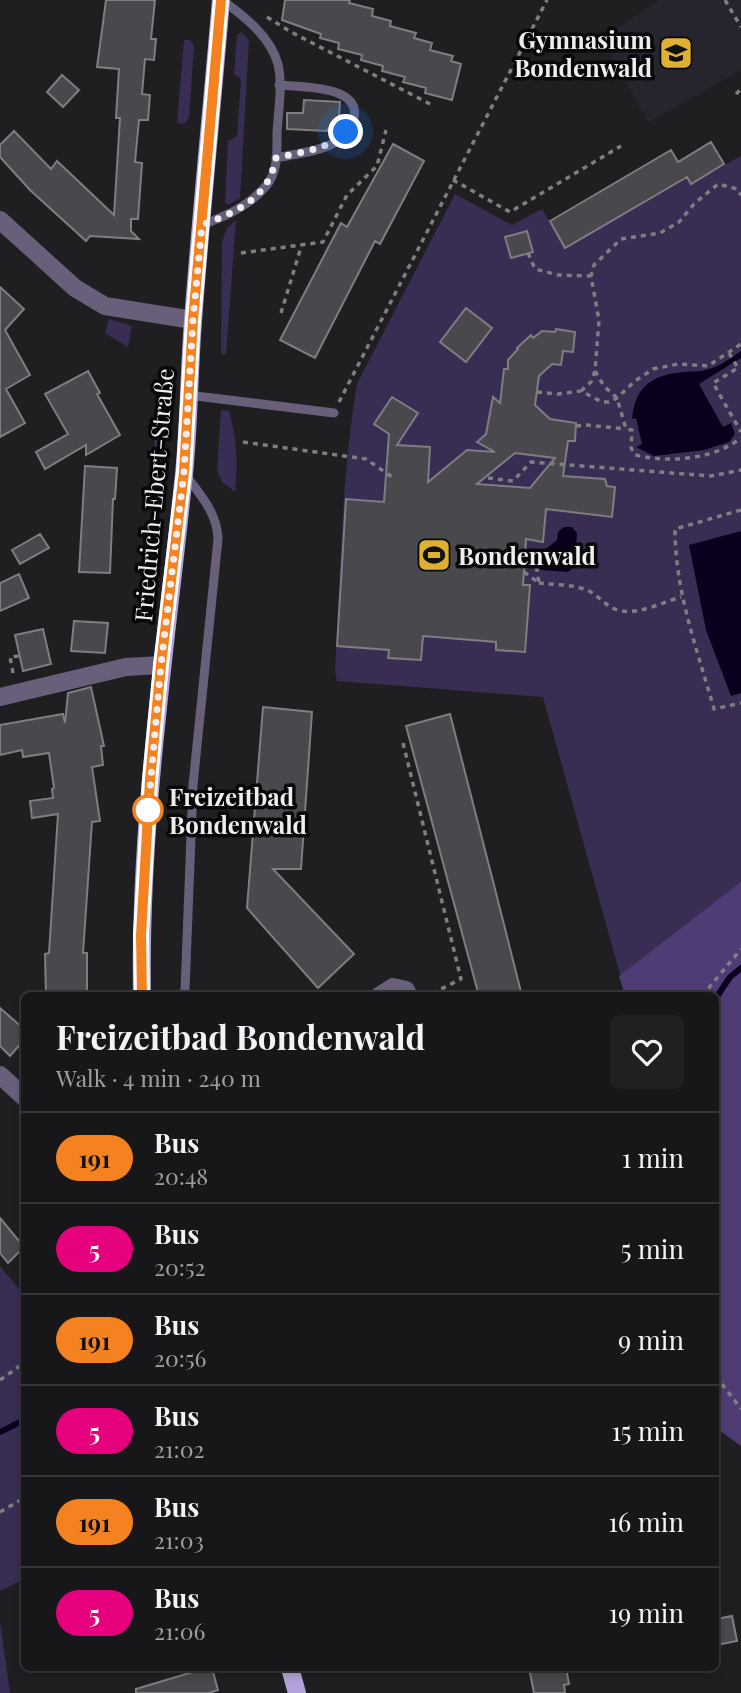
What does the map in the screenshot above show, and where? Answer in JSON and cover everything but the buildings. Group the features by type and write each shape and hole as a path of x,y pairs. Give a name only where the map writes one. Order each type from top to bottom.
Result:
{"main road":[{"name":"Friedrich-Ebert-Straße","path":"142,992 141,935 147,833 161,665 184,472 193,320 221,0"},
{"path":"291,1671 297,1693"}],"street":[{"path":"0,220 88,297 105,306 193,320"},
{"path":"0,697 126,667 161,665"},
{"path":"385,992 393,987 407,992"},
{"path":"0,1075 21,1094"}],"lane":[{"path":"202,225 234,212 258,194 273,174 276,158 279,85 277,63 268,45 242,14 221,0"},
{"path":"276,158 336,142 354,119 354,106 348,98 334,91 279,85"},
{"path":"188,396 334,413"},
{"path":"184,472 213,512 218,539 193,785 184,992"}],"path":[{"path":"334,413 349,378 547,0"},
{"path":"724,0 741,27"},
{"path":"258,11 291,32 432,105"},
{"path":"736,94 741,89"},
{"path":"241,253 323,242 347,195 377,166 386,130"},
{"path":"453,180 510,212 621,146"},
{"path":"582,391 591,382 595,371 599,320 591,276 594,265 621,239 660,233 679,222 694,204 718,184 737,189 741,195"},
{"path":"281,313 302,244"},
{"path":"528,254 535,269 558,275 591,276"},
{"path":"537,392 558,394 582,391 602,402 609,402 653,369 678,364 708,366 731,355 741,344"},
{"path":"731,355 738,368 713,383 741,432"},
{"path":"595,371 617,398 626,429"},
{"path":"576,426 632,430 631,448 635,455 653,459 691,458 713,453 731,446 741,438"},
{"path":"243,442 366,459 392,477"},
{"path":"488,478 513,481 531,462 711,476 741,470"},
{"path":"741,510 675,528 675,555 681,597 715,709 741,704"},
{"path":"536,564 540,583"},
{"path":"524,572 540,583 590,592 607,606 623,612 640,610 681,597"},
{"path":"18,692 9,657 20,656"},
{"path":"403,743 461,979 434,992"},
{"path":"705,992 741,949"},
{"path":"0,1380 21,1365"},
{"path":"719,1380 741,1409"},
{"path":"0,1512 21,1500"}],"shaded area":[{"name":"Gymnasium Bondenwald","path":"660,0 741,0 741,70 648,123 603,37"},
{"path":"242,32 249,40 240,198 228,205 225,202 228,141 237,136 241,79 234,74 237,35"},
{"path":"184,40 190,40 194,46 189,118 184,124 177,123"},
{"path":"741,156 741,934 633,992 625,992 543,697 337,681 335,670 342,527 357,384 455,194 512,225 542,209 566,248 687,177 691,184"},
{"path":"236,220 226,354 221,354 222,242 227,228"},
{"path":"109,319 132,326 128,347 105,333"},
{"path":"741,351 741,358 699,384 723,427 731,423 735,434 729,442 704,450 654,456 636,447 642,444 636,418 632,419 637,398 647,384 663,376 711,369"},
{"path":"221,410 229,411 234,432 237,461 235,492 222,482 217,470"},
{"path":"157,413 162,414 161,464 153,464"},
{"path":"564,527 572,527 577,533 575,566 568,572 541,570 532,560 557,540 558,532"},
{"path":"741,531 741,693 731,696 706,630 689,545"},
{"path":"741,882 741,1446 719,1430 719,992 624,992 619,976"},
{"path":"0,1266 21,1291 21,1580 0,1591"},
{"path":"0,1621 10,1693 0,1693"}],"waterway":[{"path":"719,994 730,977 741,968"},
{"path":"0,1432 21,1422"}],"bus line":[{"name":"191","path":"142,992 141,935 150,780 184,472 193,320 221,0"}],"place":[{"name":"Gymnasium Bondenwald","path":"676,53"},
{"name":"Bondenwald","path":"434,555"},
{"name":"Freizeitbad Bondenwald","path":"148,810"}],"route":[{"path":"148,810 161,665 184,472 202,225 244,206 267,186 276,158 336,142 346,132"}]}
